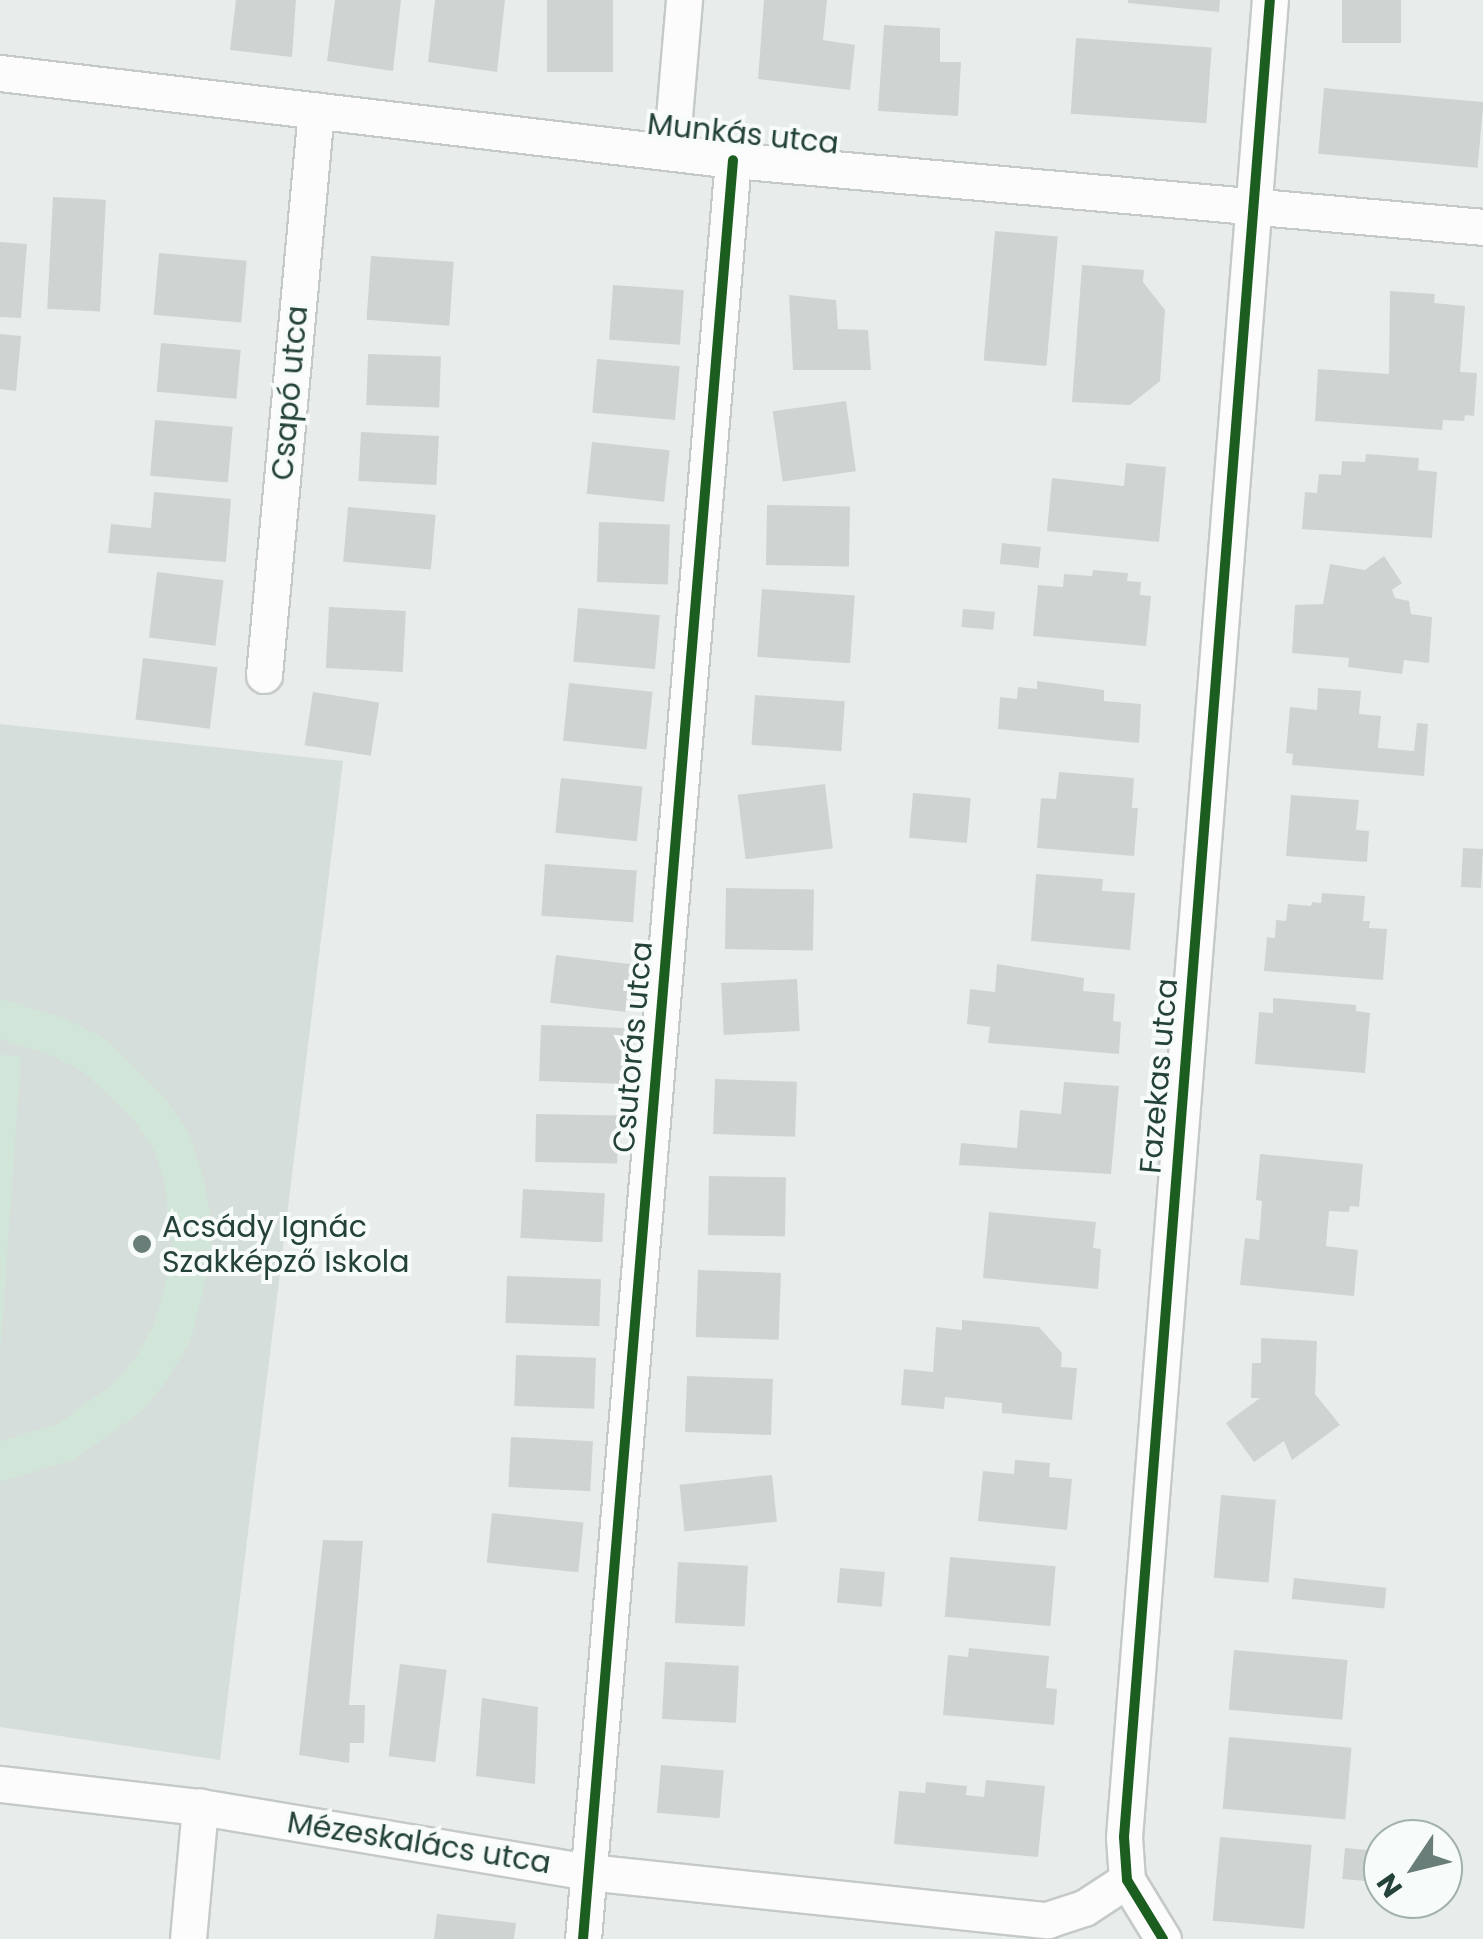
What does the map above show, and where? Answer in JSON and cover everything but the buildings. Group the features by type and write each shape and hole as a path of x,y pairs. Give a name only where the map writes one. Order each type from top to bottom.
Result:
{"street":[{"path":"671,152 684,0"},
{"name":"Fazekas utca","path":"1126,1880 1125,1817 1270,0"},
{"name":"Munkás utca","path":"0,73 734,160 1483,227"},
{"name":"Csapó utca","path":"264,676 316,110"},
{"name":"Csutorás utca","path":"582,1939 734,160"},
{"name":"Mézeskalács utca","path":"0,1784 200,1807 588,1872 1047,1920 1084,1908 1126,1880"},
{"path":"188,1939 200,1807"},
{"path":"1126,1880 1163,1939"}],"shaded area":[{"name":"Acsády Ignác Szakképző Iskola","path":"0,724 343,761 220,1760 0,1727"}],"green space":[{"path":"0,999 67,1019 106,1039 165,1098 189,1133 203,1176 211,1218 211,1259 191,1339 169,1378 143,1410 75,1459 0,1482 0,1441 58,1424 116,1382 137,1356 155,1323 173,1255 165,1185 154,1150 135,1121 84,1072 51,1055 0,1039"},
{"path":"0,1055 21,1056 0,1355"}],"cycle path":[{"path":"1163,1939 1127,1880 1124,1837 1270,0"},
{"path":"583,1939 733,160"}],"place":[{"name":"Acsády Ignác Szakképző Iskola","path":"142,1244"}]}
